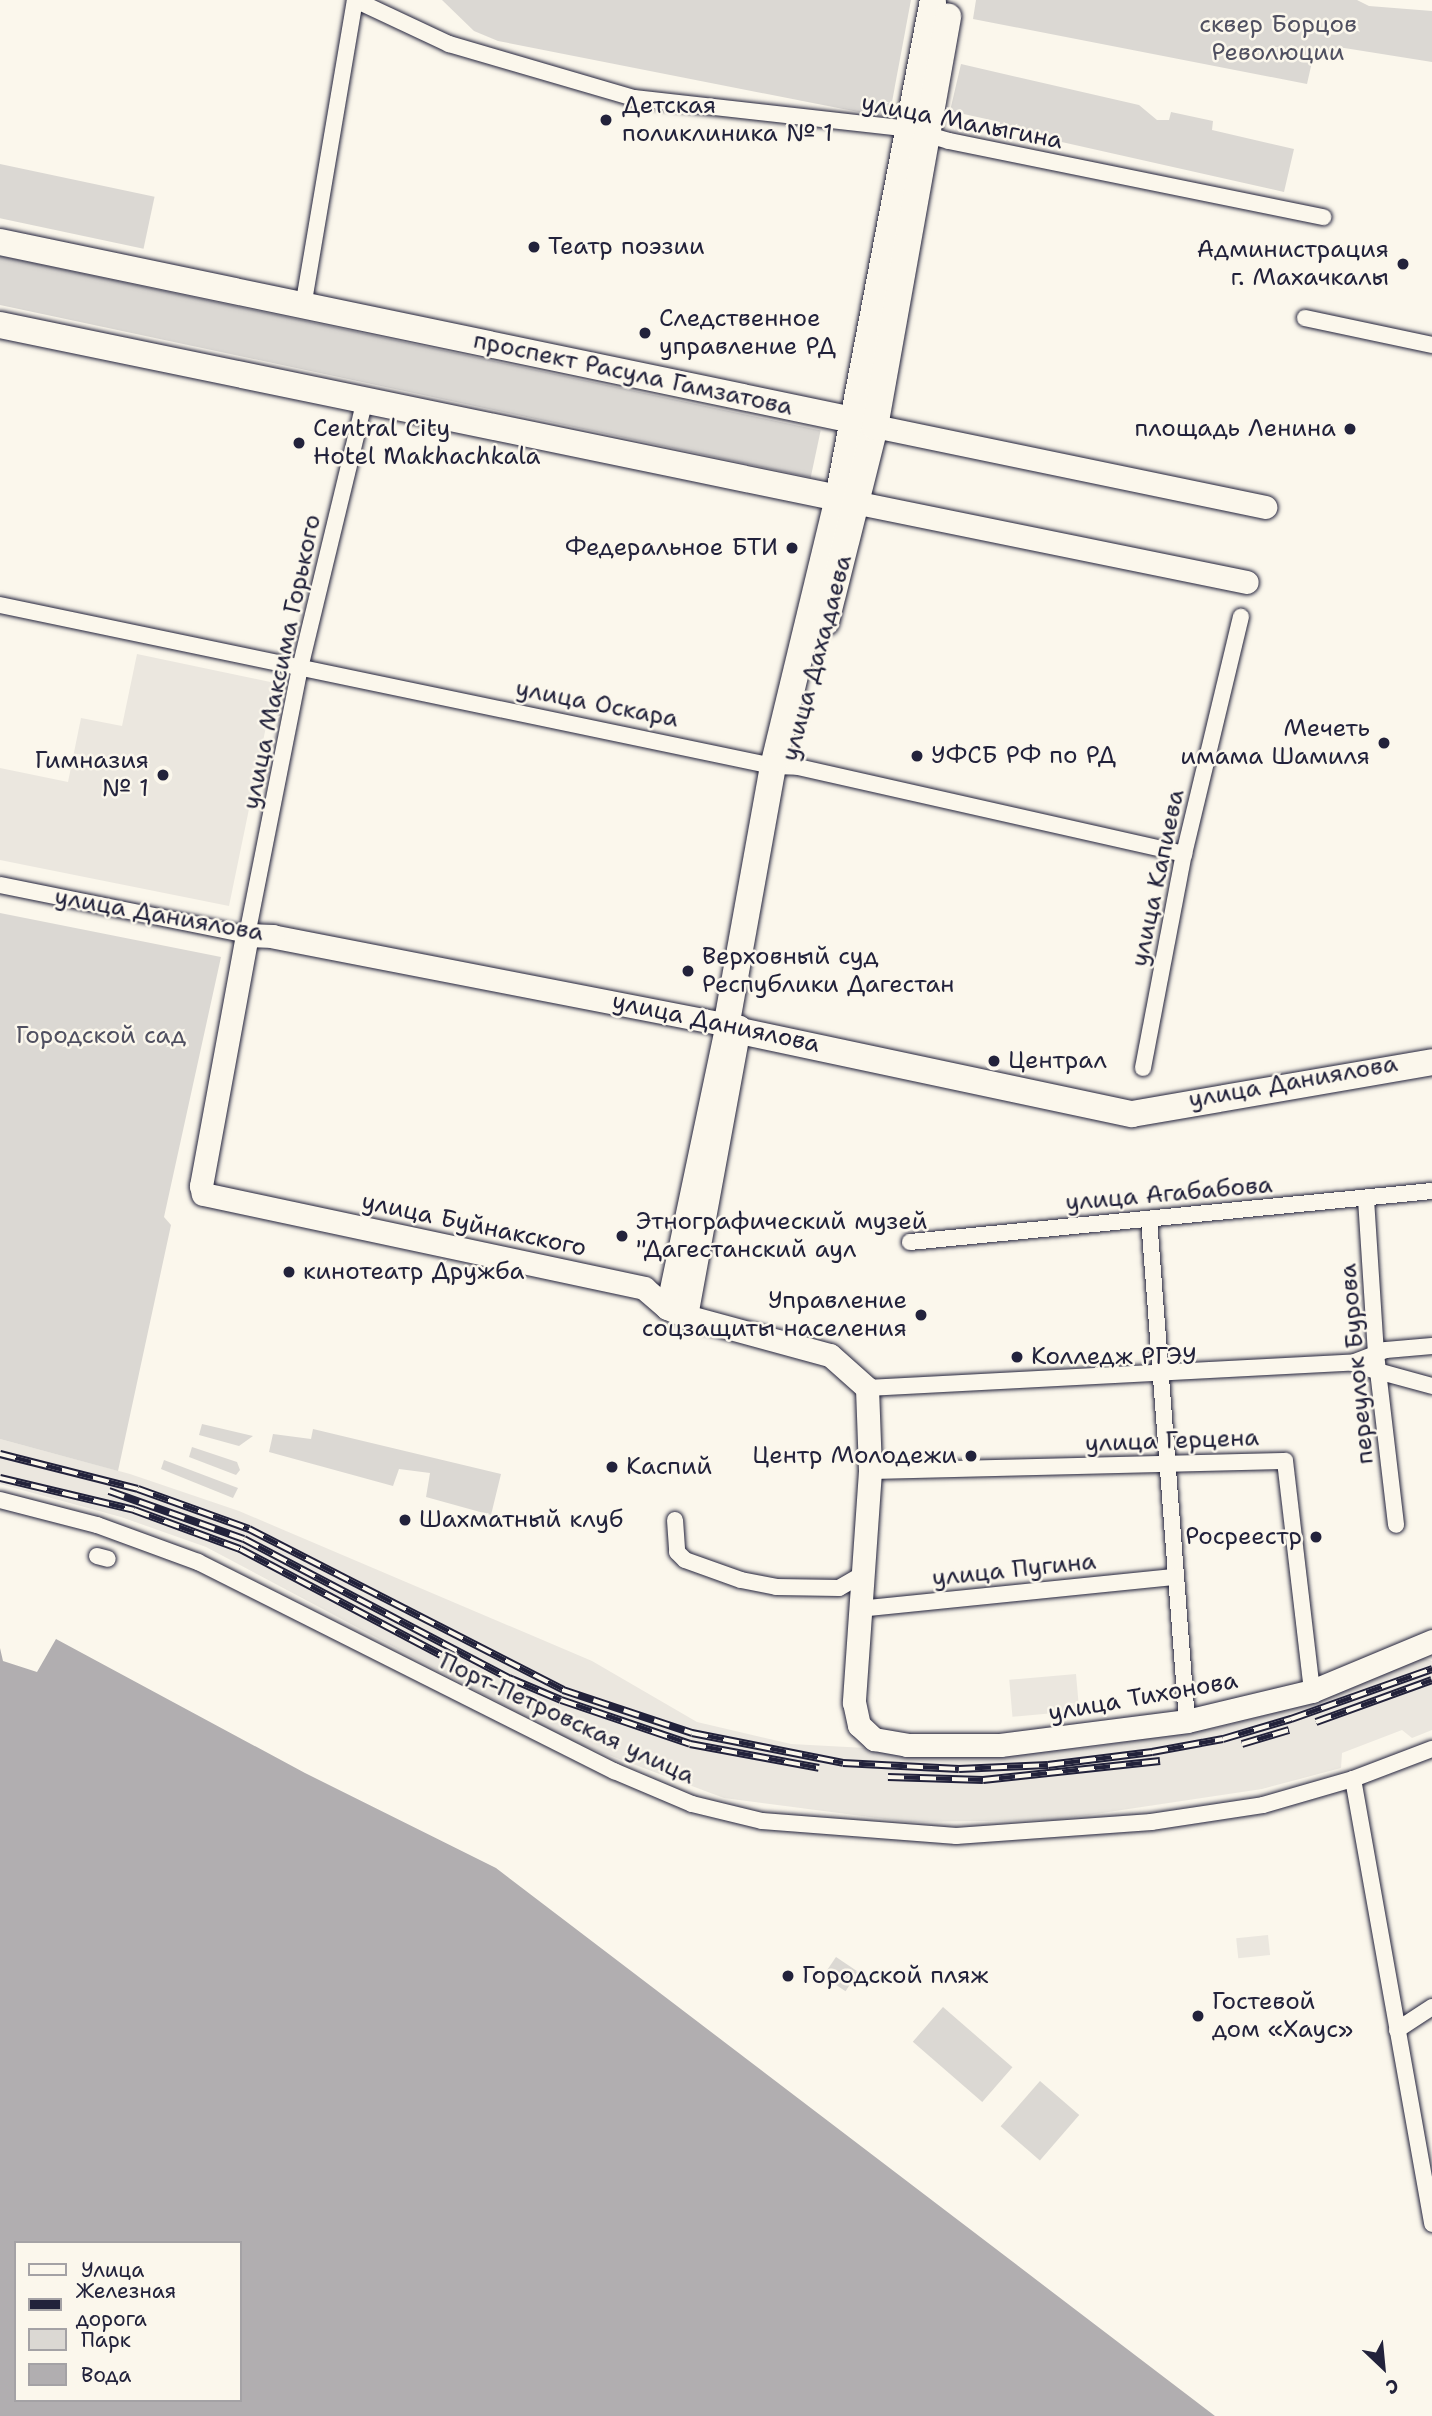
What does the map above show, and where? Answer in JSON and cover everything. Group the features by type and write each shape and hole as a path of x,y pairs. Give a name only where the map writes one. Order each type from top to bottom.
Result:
{"main road":[{"name":"улица Дахадаева","path":"733,1028 771,764 849,499 898,280 933,0"},
{"name":"улица Дахадаева","path":"918,131 951,0"},
{"name":"проспект Расула Гамзатова","path":"0,242 864,424"},
{"path":"0,326 849,499"},
{"name":"улица Даниялова","path":"733,1028 1133,1109 1432,1060"}],"street":[{"name":"улица Малыгина","path":"355,0 449,44 634,98 918,131 949,141 1323,216"},
{"path":"303,307 355,0"},
{"path":"1305,318 1432,345"},
{"name":"улица Максима Горького","path":"247,936 300,668 365,400"},
{"name":"проспект Расула Гамзатова","path":"864,424 1265,507"},
{"path":"849,499 1247,582"},
{"name":"улица Оскара","path":"0,605 701,748 1184,854"},
{"name":"улица Капиева","path":"1143,1068 1184,854 1241,617"},
{"name":"улица Даниялова","path":"0,885 247,936 273,936 733,1028"},
{"name":"улица Буйнакского","path":"247,936 201,1186 203,1194 644,1288 677,1312 830,1355 867,1388"},
{"name":"улица Дахадаева","path":"677,1312 733,1028"},
{"name":"улица Агабабова","path":"910,1242 1432,1191"},
{"name":"переулок Бурова","path":"1366,1199 1376,1354 1396,1525"},
{"path":"1149,1219 1163,1373 1186,1721"},
{"path":"859,1609 870,1471 867,1388 1352,1363 1376,1354 1432,1346"},
{"path":"1352,1363 1432,1386"},
{"name":"улица Герцена","path":"870,1471 1285,1461 1312,1691"},
{"name":"Порт-Петровская улица","path":"0,1500 103,1547 233,1578 614,1771 692,1804 762,1821 956,1836 1022,1834 1263,1805 1353,1779 1432,1749"},
{"path":"675,1520 677,1552 685,1560 741,1580 776,1587 839,1588 863,1573"},
{"name":"улица Пугина","path":"859,1609 1175,1577"},
{"name":"улица Тихонова","path":"859,1609 854,1702 859,1725 884,1743 999,1745 1186,1721 1312,1691 1432,1641"},
{"path":"1353,1779 1432,2224"},
{"path":"1397,2030 1432,2007"}],"shaded area":[{"name":"Гимназия № 1","path":"137,654 275,683 229,906 0,860 0,768 68,782 81,718 122,726"},
{"path":"0,1439 130,1474 239,1511 592,1661 697,1722 791,1744 941,1752 1080,1749 1216,1728 1290,1709 1420,1657 1432,1661 1432,1730 1412,1738 1402,1730 1342,1753 1341,1768 1262,1789 1055,1820 908,1822 724,1798 571,1741 206,1547 121,1517 0,1484"},
{"path":"1076,1674 1079,1711 1012,1717 1009,1680"},
{"path":"1268,1935 1270,1955 1238,1958 1236,1938"}],"green space":[{"path":"442,0 911,0 889,118 498,41 474,31"},
{"name":"сквер Борцов Революции","path":"976,0 1357,0 1369,6 1432,11 1432,62 1338,47 1336,56 1314,53 1307,84 973,19"},
{"path":"961,64 1139,105 1157,120 1169,120 1171,112 1213,121 1212,130 1294,149 1284,192 999,128 1000,122 950,111"},
{"path":"0,164 155,197 144,249 0,218"},
{"path":"0,256 821,430 811,477 0,305"},
{"name":"Городской сад","path":"0,913 221,957 164,1217 171,1225 118,1471 0,1439"},
{"path":"202,1424 253,1436 239,1446 199,1435"},
{"path":"313,1429 501,1474 491,1515 426,1497 430,1473 399,1469 393,1486 269,1452 273,1434 311,1439"},
{"path":"192,1447 237,1462 240,1470 236,1475 189,1457"},
{"path":"164,1460 238,1488 233,1498 161,1469"},
{"path":"836,1957 858,1972 846,1991 823,1976"},
{"path":"943,2007 1012,2067 982,2102 913,2042"},
{"path":"1040,2081 1079,2115 1040,2160 1001,2126"}],"water":[{"path":"56,1639 305,1773 496,1868 1215,2416 0,2416 0,1648 3,1661 37,1672"}],"railway":[{"path":"0,1454 138,1489 249,1529 563,1690 692,1733 843,1763 959,1769 1048,1765 1152,1752 1223,1739 1291,1719 1432,1669"},
{"path":"0,1478 134,1510 240,1549 441,1655"},
{"path":"109,1491 244,1539 509,1678 561,1700 690,1744 819,1768"},
{"path":"1316,1722 1432,1680"},
{"path":"1242,1744 1289,1730"},
{"path":"888,1777 983,1780 1160,1761"}],"place":[{"name":"Детская поликлиника № 1","path":"606,120"},
{"name":"Театр поэзии","path":"534,247"},
{"name":"Администрация г. Махачкалы","path":"1403,264"},
{"name":"Следственное управление РД","path":"645,333"},
{"name":"площадь Ленина","path":"1350,429"},
{"name":"Central City Hotel Makhachkala","path":"299,443"},
{"name":"Федеральное БТИ","path":"792,548"},
{"name":"Мечеть имама Шамиля","path":"1384,743"},
{"name":"УФСБ РФ по РД","path":"917,756"},
{"name":"Гимназия № 1","path":"163,775"},
{"name":"Верховный суд Республики Дагестан","path":"688,971"},
{"name":"Централ","path":"994,1061"},
{"name":"Этнографический музей \"Дагестанский аул","path":"622,1236"},
{"name":"кинотеатр Дружба","path":"289,1272"},
{"name":"Управление соцзащиты населения","path":"921,1315"},
{"name":"Колледж РГЭУ","path":"1017,1357"},
{"name":"Центр Молодежи","path":"971,1456"},
{"name":"Каспий","path":"612,1467"},
{"name":"Шахматный клуб","path":"405,1520"},
{"name":"Росреестр","path":"1316,1537"},
{"name":"Городской пляж","path":"788,1976"},
{"name":"Гостевой дом «Хаус»","path":"1198,2016"}]}
